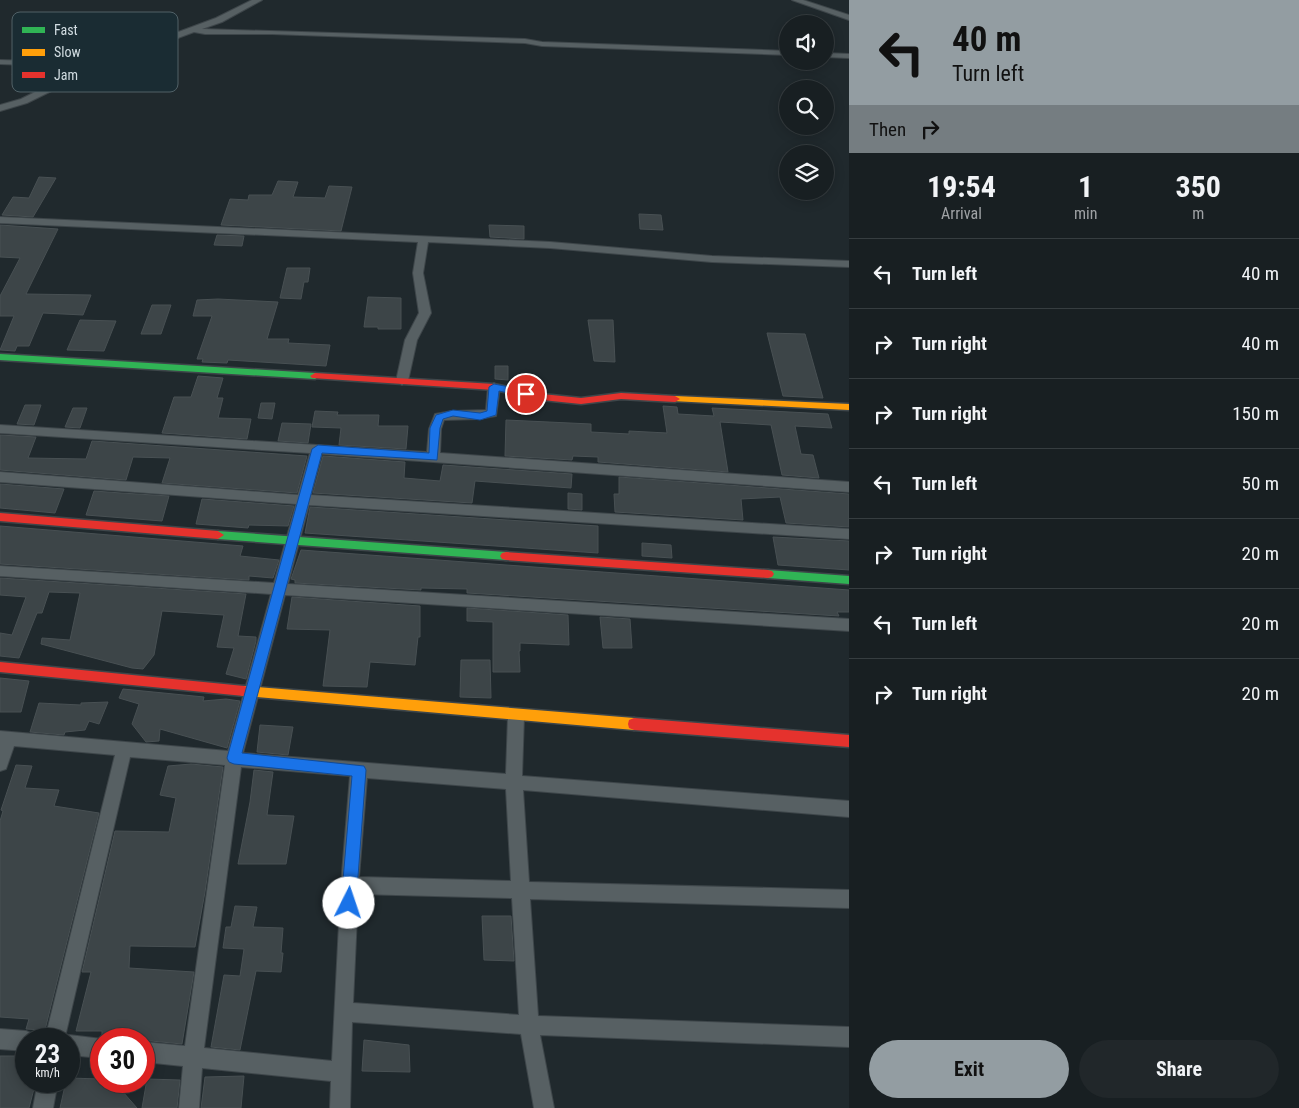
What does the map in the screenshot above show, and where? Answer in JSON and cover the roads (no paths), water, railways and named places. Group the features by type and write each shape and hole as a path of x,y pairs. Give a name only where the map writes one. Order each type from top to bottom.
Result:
{"street":[{"path":"178,34 219,20 258,0"},
{"path":"796,0 849,18"},
{"path":"191,29 205,32 272,32 525,41 542,44 779,53"},
{"path":"834,55 849,56"},
{"path":"0,108 24,101 42,92"},
{"path":"0,220 550,245 712,259 849,264"},
{"path":"402,381 411,340 425,313 418,273 423,240"},
{"path":"0,357 494,387 542,397 581,400 621,396 849,407"},
{"path":"434,457 435,428 439,417 453,413 480,416 492,413 494,387"},
{"path":"0,429 318,449 849,487"},
{"path":"189,1108 193,1057 234,758 318,449"},
{"path":"0,477 305,499 849,534"},
{"path":"0,517 294,541 849,580"},
{"path":"0,571 849,625"},
{"path":"0,667 516,716 849,741"},
{"path":"516,716 514,782 529,1025 544,1108"},
{"path":"0,764 4,739 359,770 849,809"},
{"path":"58,1028 124,749"},
{"path":"340,1108 350,885 359,770"},
{"path":"350,885 849,899"},
{"path":"343,1012 529,1025 849,1037"},
{"path":"0,1039 15,1040"},
{"path":"155,1053 342,1072"},
{"path":"44,1108 46,1093"}]}
